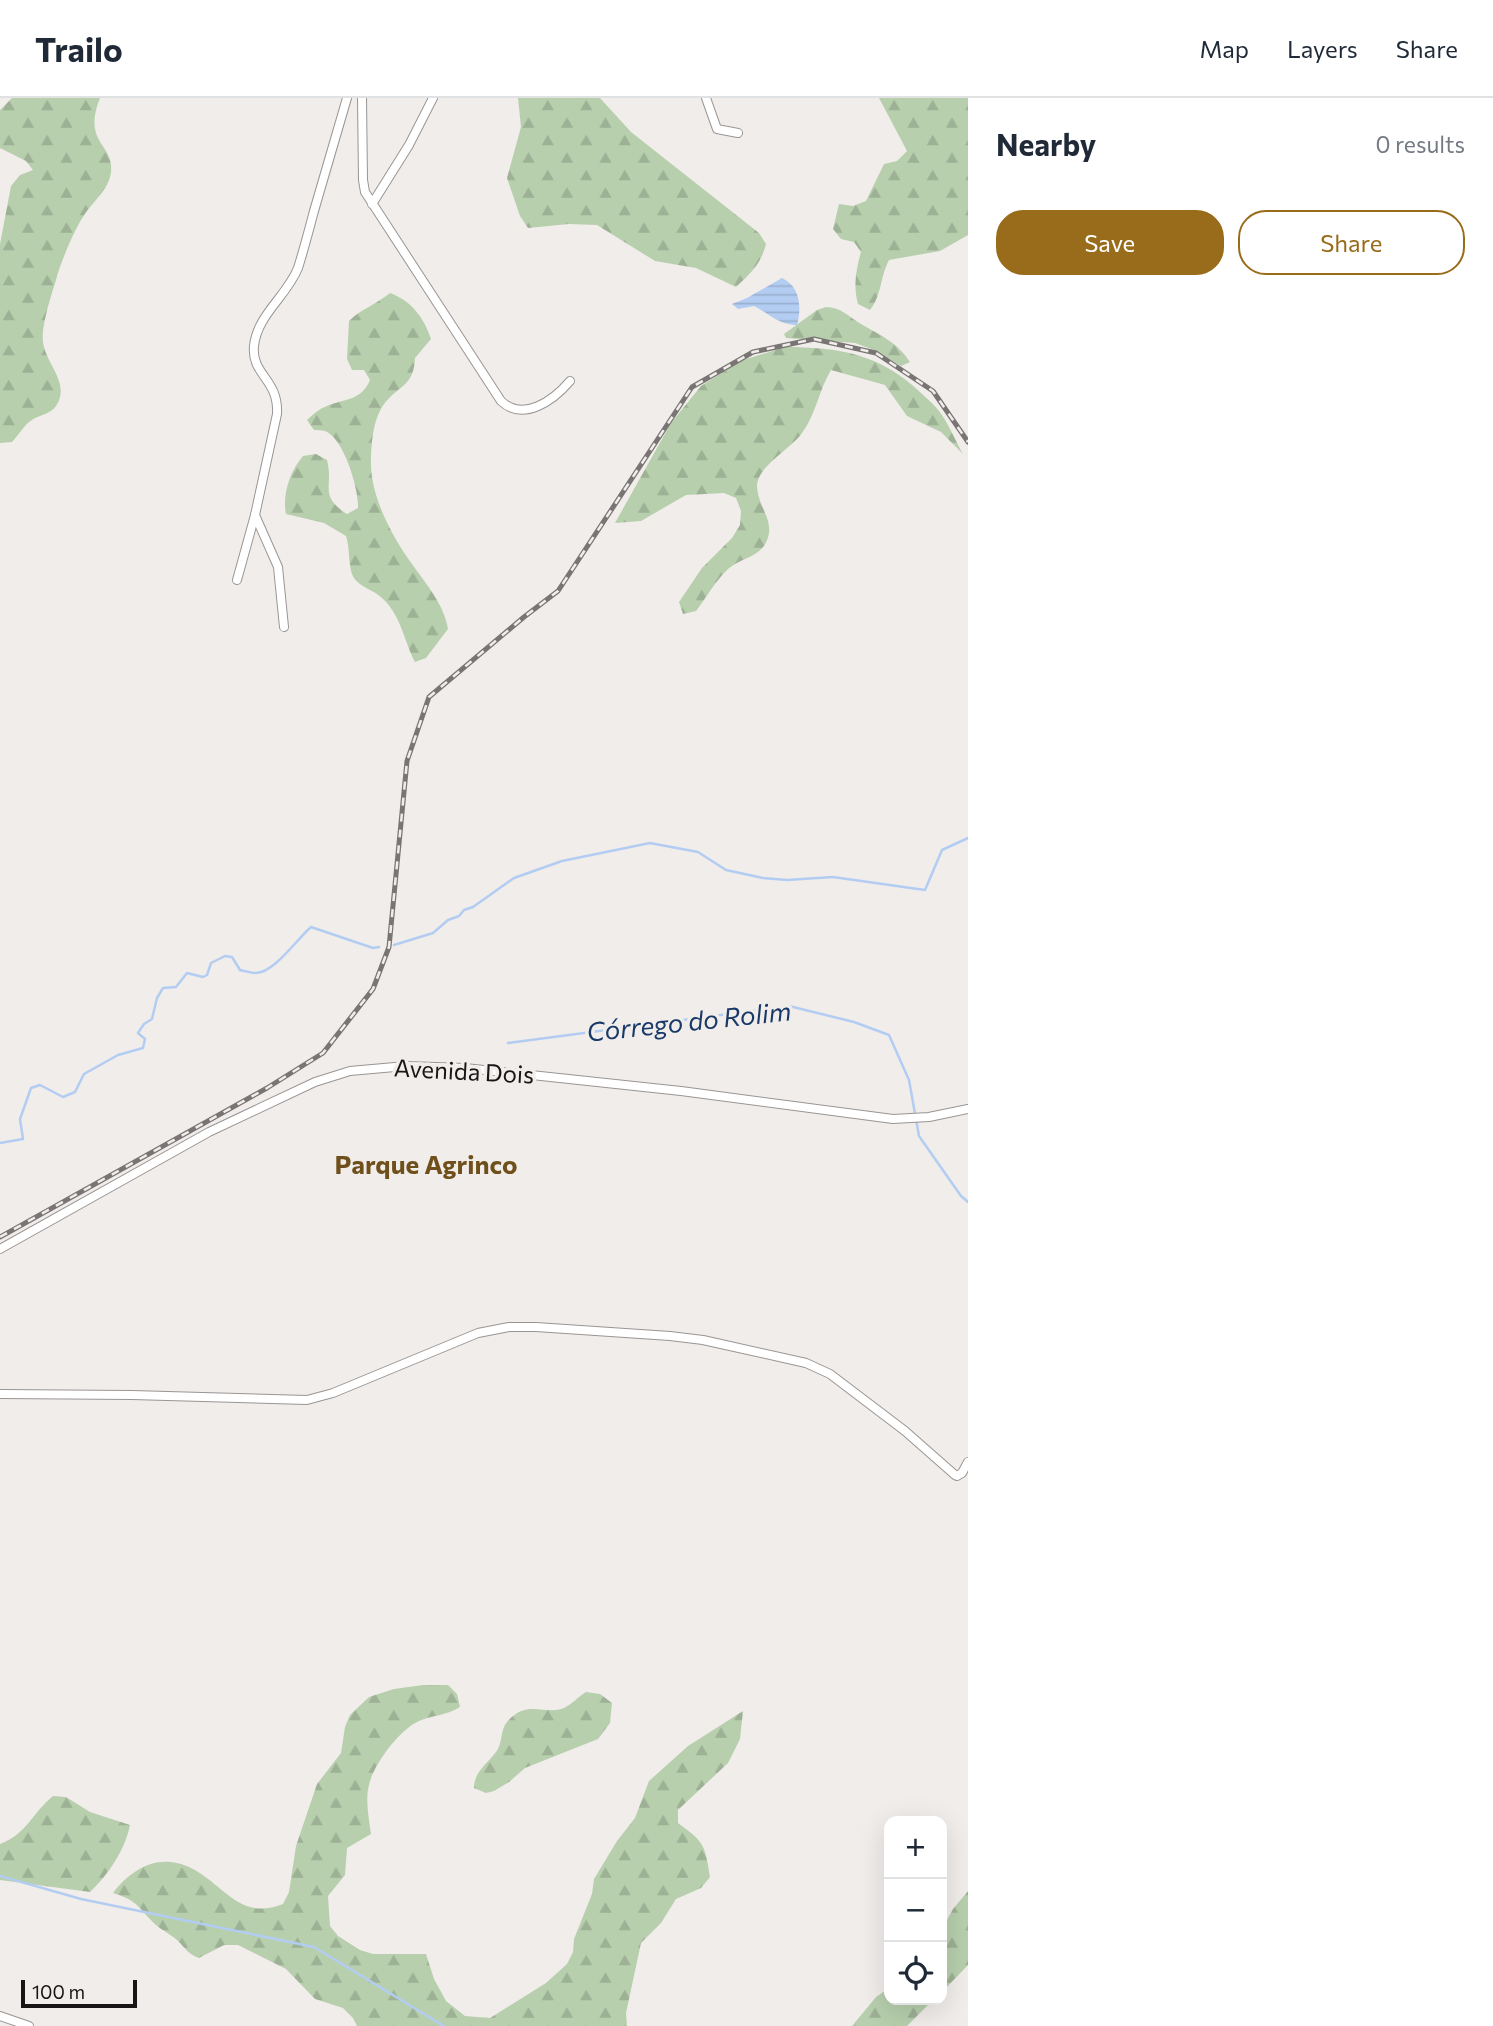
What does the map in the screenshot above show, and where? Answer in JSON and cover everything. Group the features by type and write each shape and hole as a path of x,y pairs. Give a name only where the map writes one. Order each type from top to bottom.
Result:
{"street":[{"path":"237,580 255,515 277,414 278,400 275,391 257,366 253,356 254,343 263,320 297,269 347,98"},
{"path":"362,98 365,192 501,401 509,408 521,411 558,395 570,381"},
{"path":"372,205 409,145 433,98"},
{"path":"706,98 717,129 738,133"},
{"path":"255,515 278,567 284,627"},
{"name":"Avenida Dois","path":"0,1249 209,1132 315,1082 349,1071 406,1066 466,1068 910,1119 968,1109"},
{"path":"0,1394 307,1400 333,1393 492,1329 536,1327 670,1336 703,1340 819,1367 896,1423 955,1475 962,1473 968,1462"},
{"path":"0,2015 29,2026"}],"green space":[{"path":"12,98 100,98 95,113 96,134 111,162 111,172 107,185 83,217 72,238 58,273 45,320 43,342 59,382 60,398 53,409 29,422 12,442 0,443 0,244 11,186 20,175 33,170 26,161 0,148 0,110"},
{"path":"518,98 600,98 631,132 759,233 766,244 755,268 736,287 696,268 655,261 597,225 569,224 528,228 520,216 507,178 521,127"},
{"path":"879,98 968,98 968,235 940,251 889,260 877,298 870,310 858,304 856,297 861,252 854,242 841,239 833,229 839,204 853,206 866,201 884,164 897,161 907,151"},
{"path":"390,293 416,311 431,339 415,358 409,380 380,411 371,451 372,479 379,505 405,554 439,603 448,629 426,658 415,662 394,612 378,595 354,578 346,536 324,523 286,514 285,507 286,491 294,469 303,456 316,454 327,460 329,490 333,501 347,514 358,508 349,465 338,443 325,431 314,430 307,420 324,407 352,398 366,387 370,380 364,370 352,370 347,359 349,321"},
{"path":"826,307 841,311 888,340 900,349 910,362 901,366 874,350 855,343 786,338 784,334 817,310"},
{"path":"785,347 841,351 858,355 890,369 937,408 963,454 941,432 907,416 885,385 831,370 802,433 769,464 759,478 758,493 769,530 764,546 728,569 696,611 683,614 679,602 702,568 732,538 740,525 741,511 736,498 724,493 686,495 641,521 615,523 671,423 701,386 740,361"},
{"path":"448,1685 457,1694 460,1707 412,1725 388,1748 376,1768 367,1797 371,1834 347,1848 345,1875 328,1896 330,1926 338,1936 360,1950 373,1954 426,1954 434,1979 446,2001 465,2016 490,2018 546,1983 567,1964 592,1894 594,1879 617,1841 635,1818 649,1781 688,1746 743,1711 740,1739 728,1763 678,1810 678,1823 702,1845 710,1877 701,1888 676,1899 661,1923 641,1943 626,2013 627,2026 357,2026 343,2008 315,1999 286,1969 238,1945 224,1945 199,1958 192,1955 133,1902 113,1893 139,1869 159,1862 170,1862 193,1869 244,1905 268,1908 283,1904 289,1892 296,1846 317,1784 341,1753 350,1715 369,1697 394,1689"},
{"path":"586,1692 600,1694 612,1703 610,1723 598,1739 525,1768 494,1791 486,1793 474,1788 479,1773 498,1748 505,1725 514,1715 529,1709 564,1708"},
{"path":"53,1796 66,1797 90,1812 130,1825 115,1862 90,1892 0,1880 0,1844 17,1835"},
{"path":"968,1891 968,1965 947,1987 947,1920"},
{"path":"884,1991 884,2005 928,2005 907,2026 852,2026 876,1997"}],"water":[{"path":"782,278 793,286 798,298 797,325 780,321 754,306 738,309 732,304 747,298"}],"waterway":[{"path":"394,945 433,933 448,920 459,916 514,878 562,861 650,843 698,852 726,870 763,878 787,880 833,877 925,890 942,850 968,838"},
{"path":"0,1143 23,1139 20,1119 31,1088 40,1085 63,1097 75,1092 84,1074 118,1055 143,1048 145,1039 138,1033 144,1024 152,1019 157,998 163,988 176,987 187,973 203,977 207,975 211,963 225,956 232,957 240,970 263,972 278,962 311,927 373,948 379,947"},
{"name":"Córrego do Rolim","path":"508,1043 789,1006 854,1022 889,1035 909,1080 919,1136 968,1202"},
{"path":"0,1876 81,1899 314,1947 444,2026"}],"railway":[{"path":"0,1237 267,1088 323,1053 373,989 389,947 407,761 429,697 558,591 692,387 753,352 814,339 876,353 933,391 968,442"}],"district":[{"name":"Parque Agrinco","path":"426,1165"}]}
